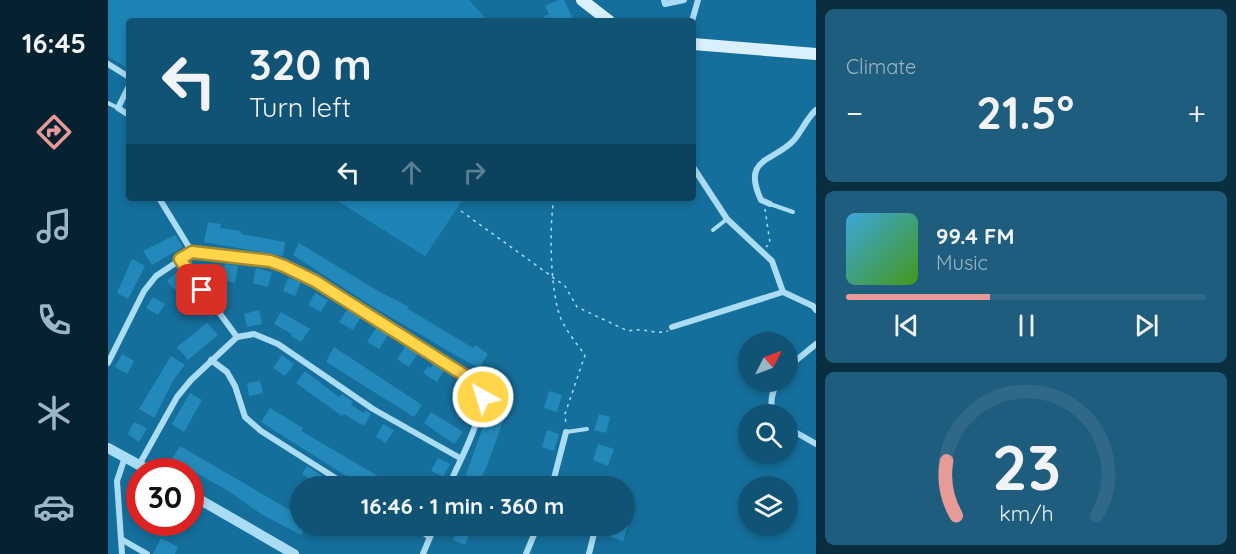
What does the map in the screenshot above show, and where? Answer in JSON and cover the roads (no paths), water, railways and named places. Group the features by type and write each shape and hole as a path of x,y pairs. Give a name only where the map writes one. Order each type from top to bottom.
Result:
{"main road":[{"path":"582,0 605,18"},
{"path":"696,44 816,54"}],"street":[{"path":"664,0 665,4 684,0"},
{"path":"693,18 698,0"},
{"path":"108,64 126,75"},
{"path":"126,92 118,108 126,113"},
{"path":"767,203 761,200 754,186 756,171 767,157 793,141 807,118 816,110"},
{"path":"696,172 727,219 772,261 783,292"},
{"path":"161,201 192,252"},
{"path":"108,363 144,291 156,276 180,259 192,252 270,261 315,281 480,386 483,397 478,418 453,476"},
{"path":"180,259 237,337"},
{"path":"672,327 783,292 813,306 816,310"},
{"path":"143,458 177,397 211,360 237,337 254,334 278,344 373,409 460,458"},
{"path":"798,359 816,344"},
{"path":"211,360 227,372 235,386 244,417 261,431 332,476"},
{"path":"555,476 566,432"},
{"path":"798,434 816,444"},
{"path":"108,448 125,457 117,482 122,554"},
{"path":"204,502 294,554"},
{"path":"526,554 533,536"},
{"path":"589,554 593,536"},
{"path":"423,554 430,537"},
{"path":"121,539 147,554"}],"lane":[{"path":"108,103 118,108"},
{"path":"767,203 793,212"},
{"path":"713,230 727,219"},
{"path":"566,432 587,429"}]}
